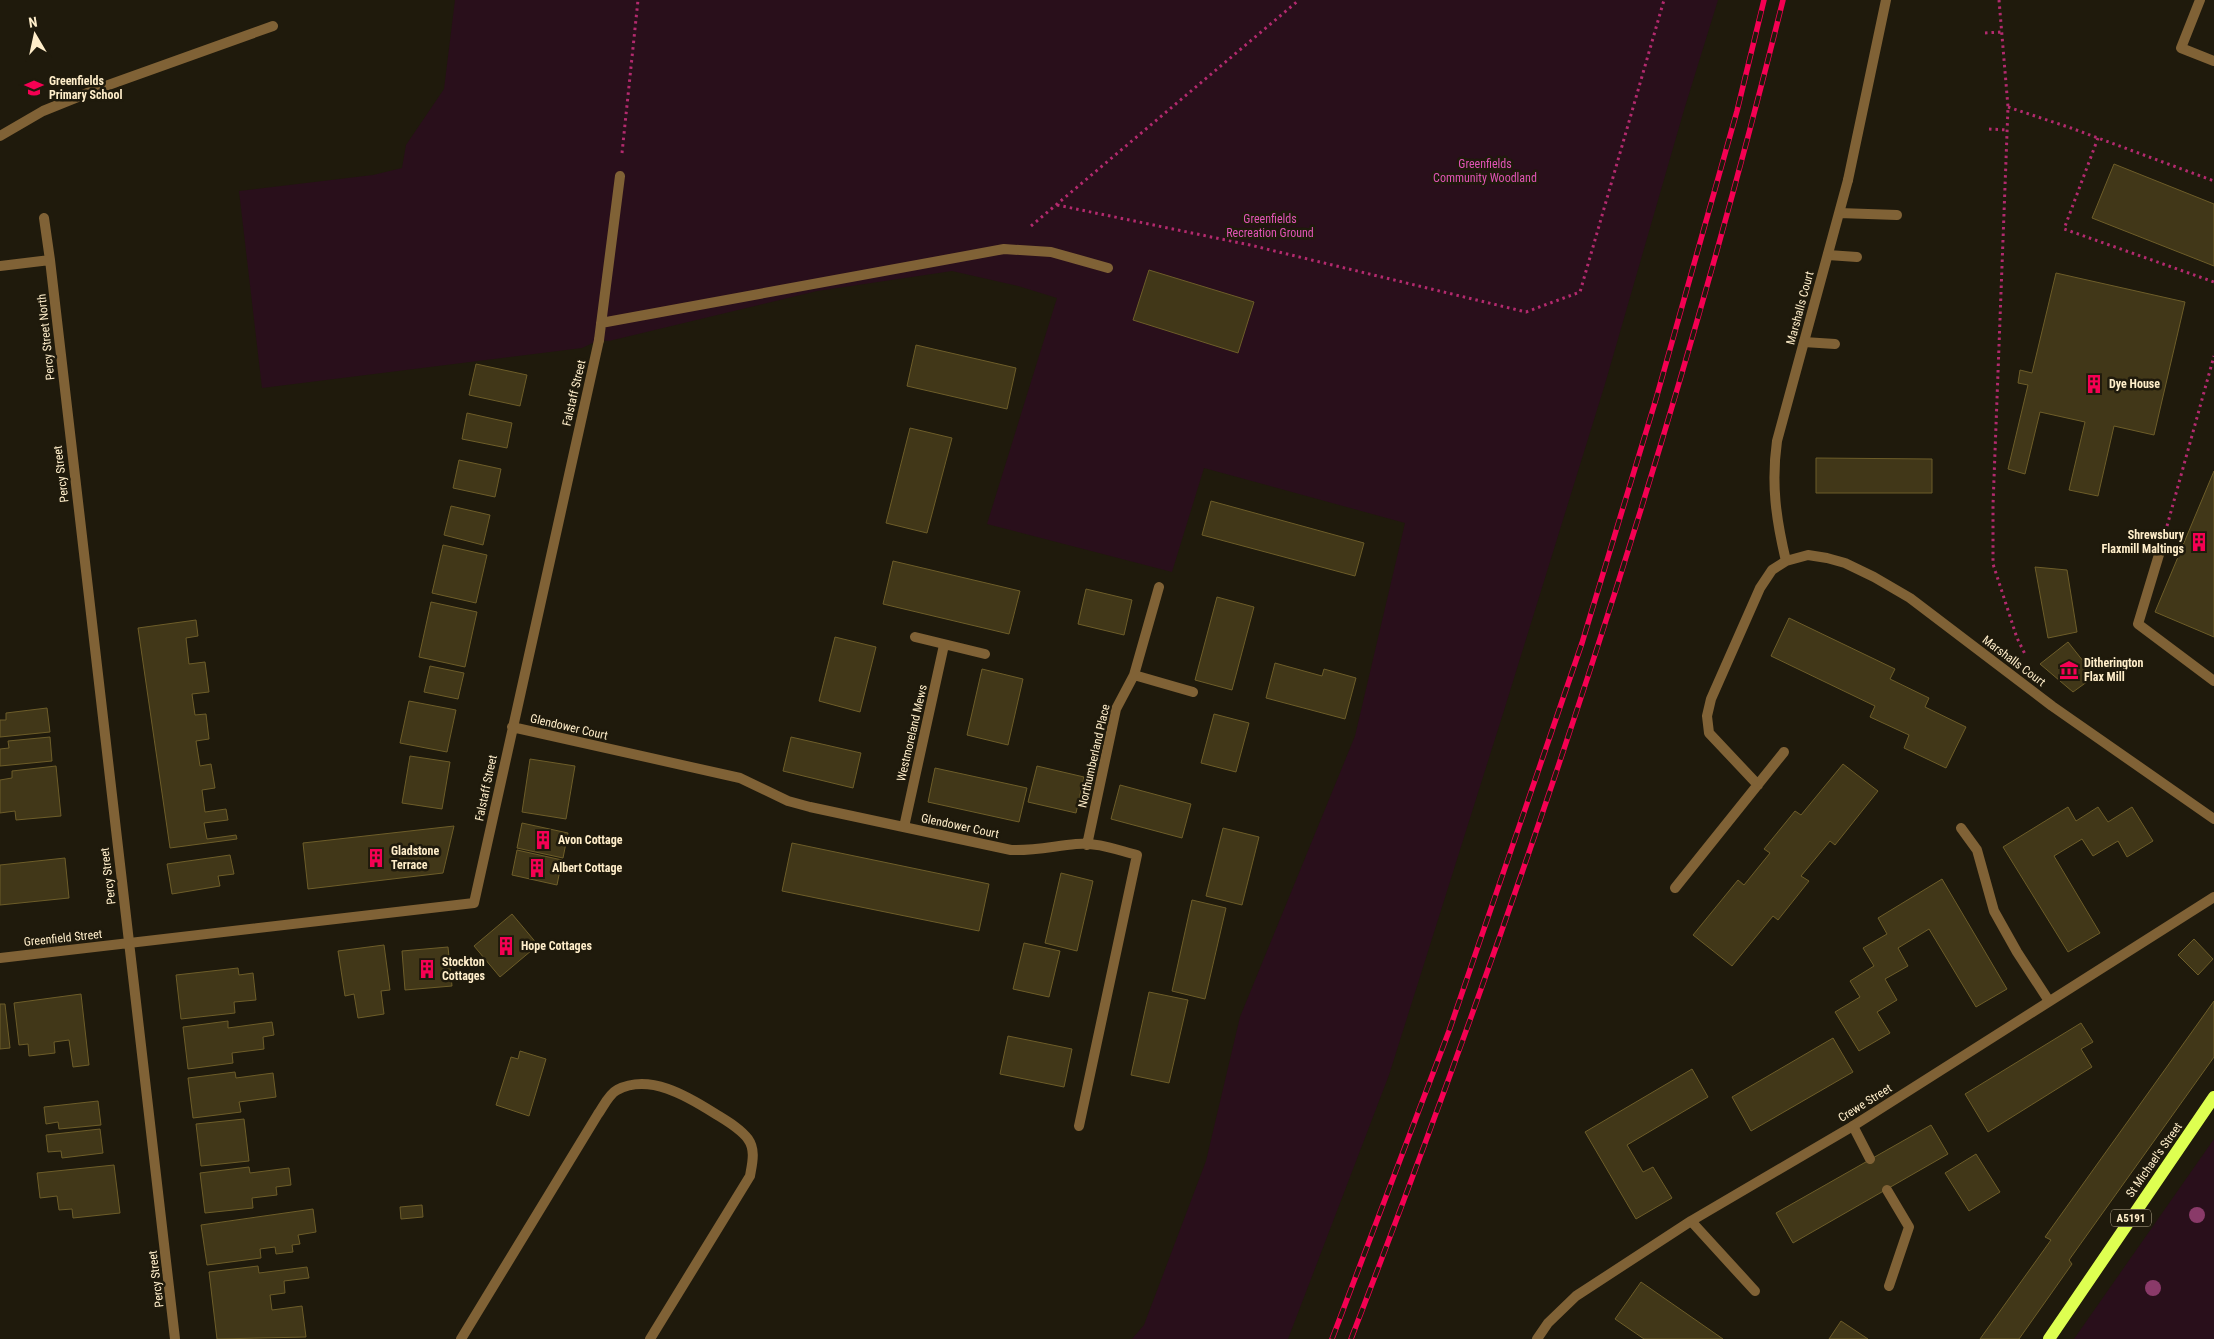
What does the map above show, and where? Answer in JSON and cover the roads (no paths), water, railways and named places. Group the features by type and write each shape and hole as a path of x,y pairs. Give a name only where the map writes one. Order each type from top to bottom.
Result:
{"main road":[{"name":"St Michael's Street","path":"2049,1339 2214,1097"}],"street":[{"name":"Marshalls Court","path":"1786,561 1774,498 1773,468 1777,441 1848,180 1886,0"},
{"path":"2200,0 2181,48 2214,61"},
{"path":"0,136 43,111 100,88 273,26"},
{"name":"Falstaff Street","path":"129,944 474,903 599,340 620,176"},
{"path":"1839,213 1897,215"},
{"name":"Percy Street North","path":"44,218 67,411"},
{"path":"601,323 1004,249 1051,252 1108,268"},
{"path":"1828,255 1857,257"},
{"path":"0,266 50,260"},
{"path":"1804,342 1835,344"},
{"name":"Percy Street","path":"67,411 175,1339"},
{"path":"2161,548 2138,624 2214,681"},
{"name":"Marshalls Court","path":"1758,785 1709,733 1707,716 1711,699 1760,588 1772,570 1786,561 1808,556 1827,558 1845,563 1910,598 2052,706 2213,817"},
{"name":"Northumberland Place","path":"1087,845 1116,709 1134,675 1159,587"},
{"path":"914,637 985,654"},
{"name":"Westmoreland Mews","path":"904,827 944,645"},
{"path":"1134,675 1193,692"},
{"name":"Glendower Court","path":"512,727 740,778 788,801 1011,850 1033,851 1078,844 1100,845 1137,855 1079,1126"},
{"path":"1675,888 1784,752"},
{"path":"1961,828 1978,850 1994,911 2017,952 2049,1000"},
{"name":"Crewe Street","path":"1537,1339 1548,1323 1576,1296 1691,1221 1852,1126 2214,897"},
{"name":"Greenfield Street","path":"0,958 129,944"},
{"path":"461,1339 598,1114 615,1091 633,1085 656,1085 687,1096 729,1123 748,1140 754,1156 750,1176 650,1339"},
{"path":"1852,1126 1870,1159"},
{"path":"1887,1190 1909,1227 1889,1286"},
{"path":"1691,1221 1755,1291"}],"railway":[{"path":"1332,1339 1449,1031 1582,643 1656,399 1737,111 1764,0"},
{"path":"1351,1339 1474,1009 1588,676 1692,340 1783,0"}],"place":[{"name":"Greenfields Primary School","path":"34,88"},
{"name":"Dye House","path":"2094,384"},
{"name":"Shrewsbury Flaxmill Maltings","path":"2199,542"},
{"name":"Ditherington Flax Mill","path":"2069,670"},
{"name":"Avon Cottage","path":"543,840"},
{"name":"Gladstone Terrace","path":"376,858"},
{"name":"Albert Cottage","path":"537,868"},
{"name":"Hope Cottages","path":"506,946"},
{"name":"Stockton Cottages","path":"427,969"}],"park label":[{"name":"Greenfields Community Woodland","path":"1485,171"},
{"name":"Greenfields Recreation Ground","path":"1270,226"}]}
